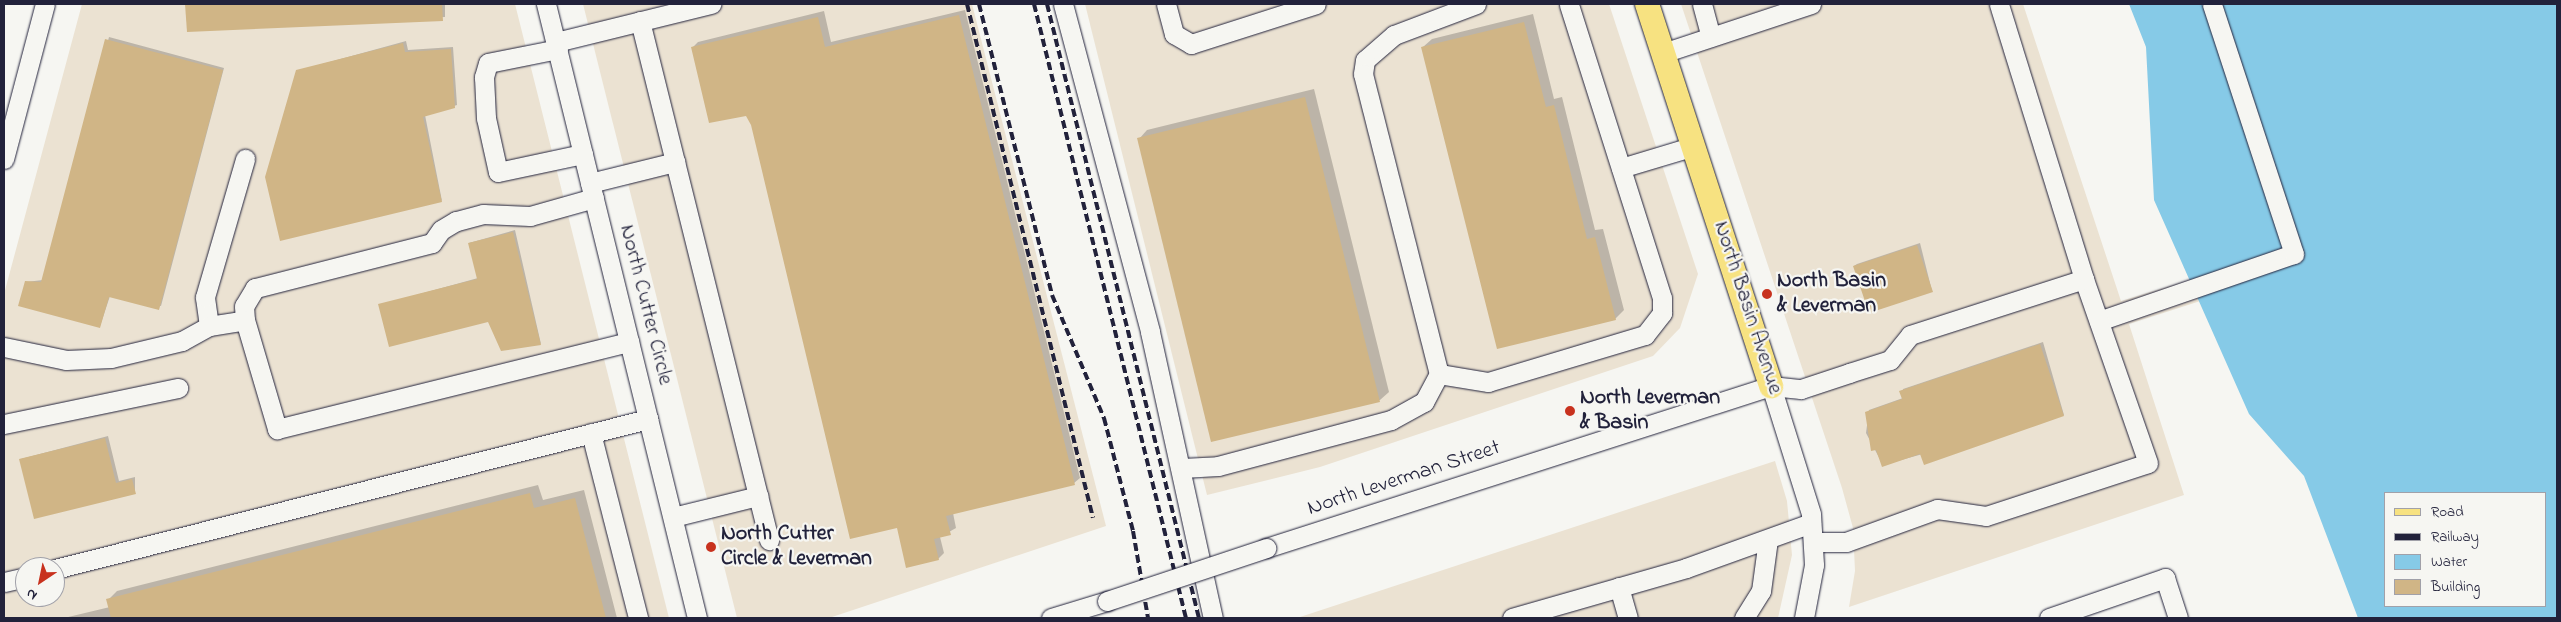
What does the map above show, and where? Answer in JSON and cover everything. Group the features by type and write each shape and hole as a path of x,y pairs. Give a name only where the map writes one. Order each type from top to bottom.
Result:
{"main road":[{"name":"North Basin Avenue","path":"1647,4 1771,386"}],"street":[{"path":"4,159 12,92 45,4"},
{"name":"North Cutter Circle","path":"546,4 697,618"},
{"path":"583,154 498,172 486,118 484,77 488,64 640,21 711,4"},
{"path":"1063,4 1182,468 1213,618"},
{"path":"1166,4 1174,34 1191,44 1316,4"},
{"path":"1182,468 1218,466 1391,420 1424,402 1439,374 1363,74 1365,60 1394,34 1476,4"},
{"path":"1439,374 1501,380 1652,330 1662,313 1662,298 1569,4"},
{"path":"1702,4 1711,37"},
{"path":"1663,53 1811,4"},
{"path":"1813,542 1846,542 1937,509 1986,516 2148,463 2084,279 1999,4"},
{"path":"2099,321 2294,254 2212,4"},
{"path":"640,21 769,540"},
{"path":"1621,168 1694,146"},
{"path":"209,326 205,297 245,159"},
{"path":"629,342 277,429 245,320 244,306 255,288 432,244 441,230 456,221 483,214 530,216 592,190 675,162"},
{"path":"1771,386 1801,389 1890,360 1910,335 2084,279"},
{"path":"4,347 66,360 111,358 182,341 209,326 245,320"},
{"name":"North Basin Avenue","path":"1771,386 1798,463 1812,523 1813,542 1804,618"},
{"name":"North Leverman Street","path":"1051,618 1771,386"},
{"path":"4,424 178,388"},
{"path":"65,566 648,419"},
{"path":"591,434 638,618"},
{"path":"673,517 758,496"},
{"path":"1512,618 1619,587 1812,523"},
{"path":"1744,618 1761,591 1768,539"},
{"path":"2048,618 2165,578 2178,618"},
{"path":"1619,587 1628,618"}],"shaded area":[{"path":"82,4 515,4 669,618 4,618 4,294"},
{"path":"583,4 972,4 1106,526 829,618 737,618"},
{"path":"1085,4 1609,4 1698,274 1680,328 1653,356 1320,467 1207,495"},
{"path":"1681,4 2023,4 2121,301 2261,258 2315,264 2129,324 2184,495 1849,607 1855,571 1853,528 1842,488"},
{"path":"1775,461 1787,501 1792,555 1778,618 1297,618"}],"water":[{"path":"2129,4 2557,4 2557,618 2358,618 2304,476 2249,414 2154,200 2146,47"}],"building":[{"path":"185,4 442,4 443,21 187,32"},
{"path":"959,15 1075,485 946,516 951,535 934,539 939,560 906,568 897,528 850,539 751,125 746,116 709,123 691,47 818,17 825,47"},
{"path":"1524,22 1546,107 1554,105 1587,239 1595,237 1616,320 1497,349 1421,47"},
{"path":"105,39 223,70 159,310 109,297 100,328 18,306 25,281 41,282"},
{"path":"403,43 405,52 451,49 455,108 423,117 442,202 280,241 265,177 296,70"},
{"path":"1305,97 1380,402 1211,442 1137,138"},
{"path":"513,232 541,345 501,351 488,322 389,347 378,304 477,279 468,243"},
{"path":"1917,245 1933,292 1869,313 1853,266"},
{"path":"2040,344 2064,416 1924,465 1920,454 1882,467 1876,450 1871,451 1865,412 1902,399 1899,391"},
{"path":"105,438 116,483 132,479 136,494 34,519 19,459"},
{"path":"530,493 534,508 575,498 606,618 111,618 106,599"}],"railway":[{"path":"967,4 1093,518"},
{"path":"979,4 1052,295 1104,418 1133,531 1148,618"},
{"path":"1034,4 1186,618"},
{"path":"1047,4 1199,618"}],"place":[{"name":"North Basin & Leverman","path":"1767,294"},
{"name":"North Leverman & Basin","path":"1570,411"},
{"name":"North Cutter Circle & Leverman","path":"711,547"}]}
